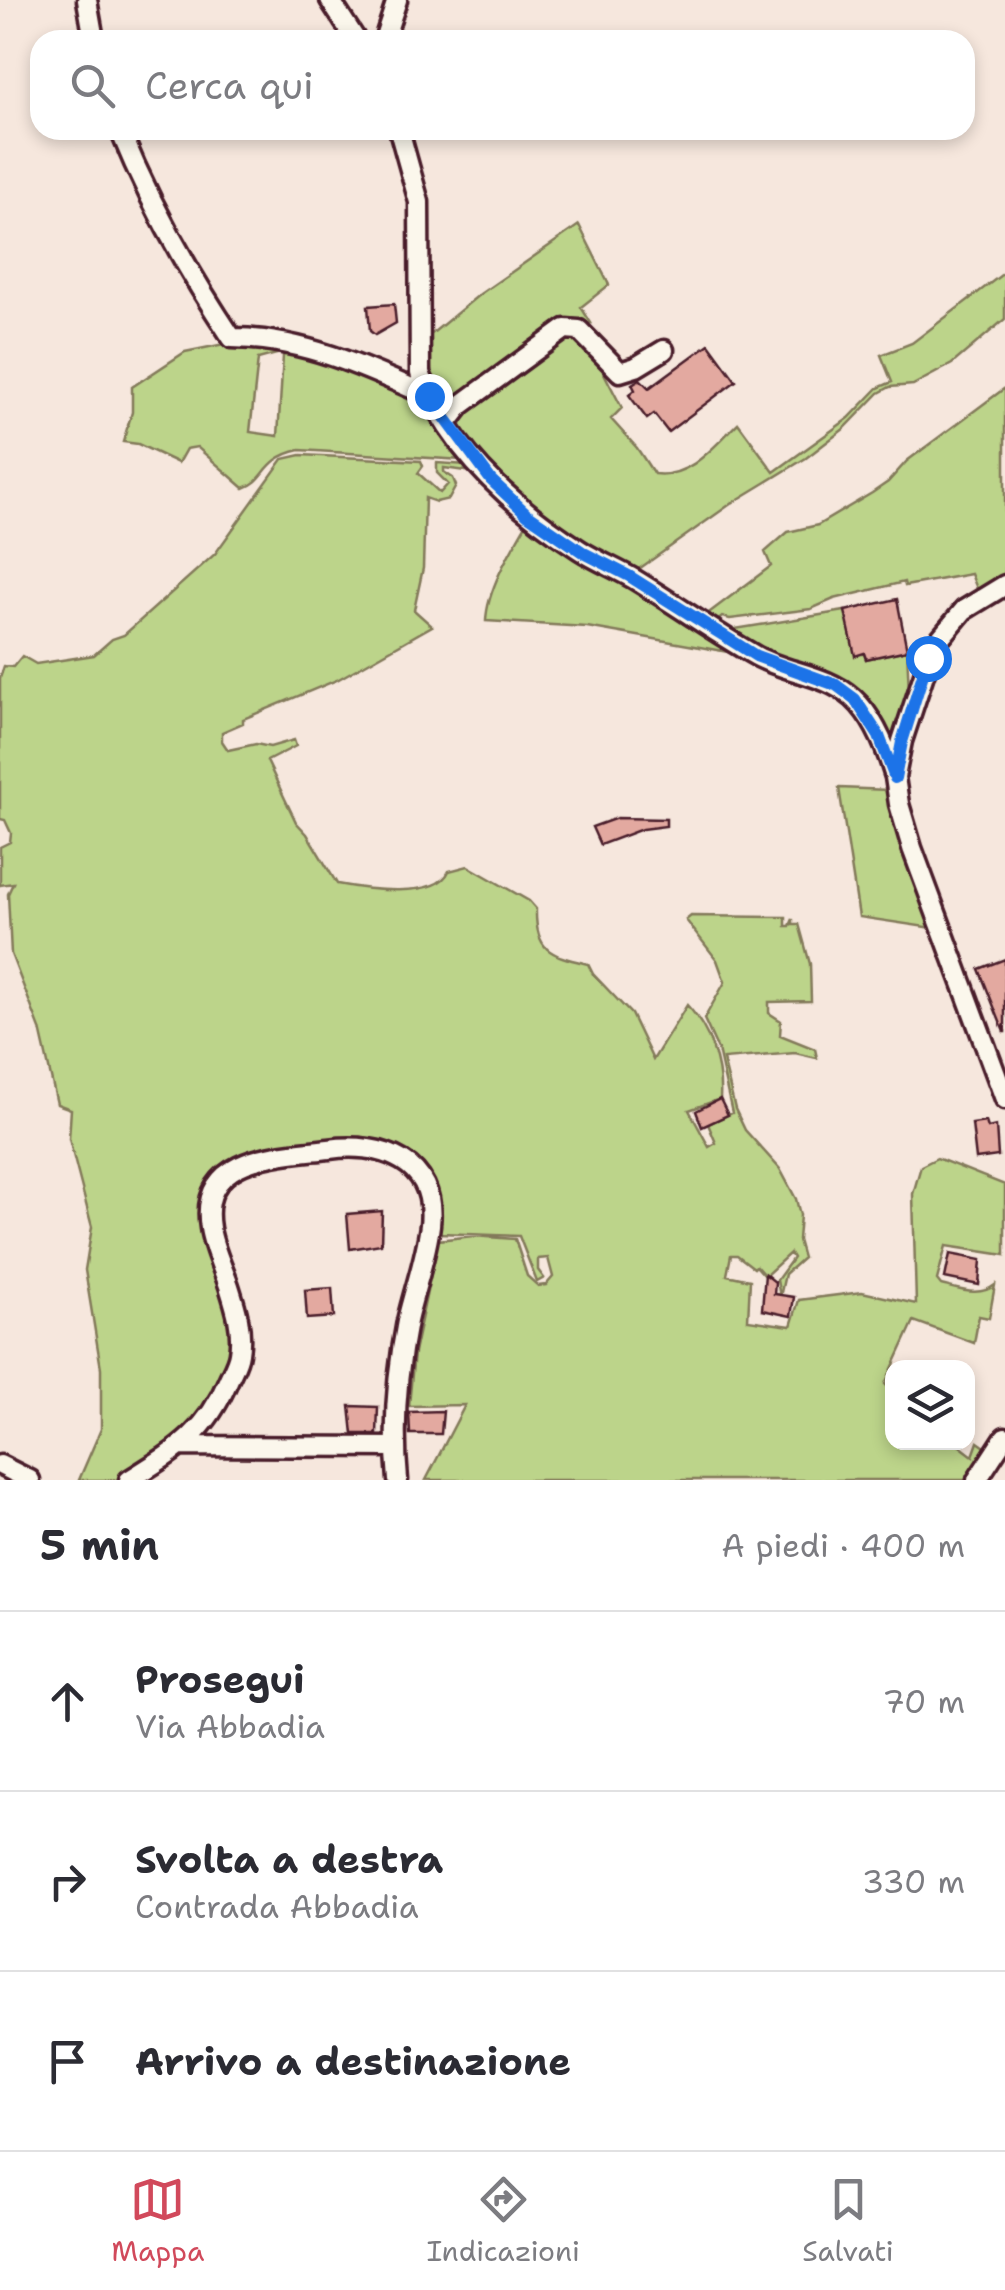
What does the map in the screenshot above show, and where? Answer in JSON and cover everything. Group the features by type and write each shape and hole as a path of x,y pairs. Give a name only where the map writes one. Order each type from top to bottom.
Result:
{"street":[{"path":"87,0 92,30"},
{"path":"330,0 350,30"},
{"path":"387,30 397,0"},
{"path":"124,140 144,191 232,338 286,344 357,364 429,396"},
{"path":"403,140 419,202 418,336 420,373 429,396 491,480 527,514 756,656 836,685 855,699 879,736 895,778 912,848 1005,1098"},
{"path":"448,423 460,405 565,329 579,330 620,372 664,350"},
{"path":"895,778 906,727 934,647 955,618 1005,585"},
{"path":"129,1480 182,1446 212,1416 239,1356 238,1315 210,1229 213,1190 241,1164 341,1147 376,1148 398,1156 419,1173 430,1203 430,1225 407,1324 395,1446 398,1480"},
{"path":"977,1480 1005,1437"},
{"path":"182,1446 395,1446"},
{"path":"0,1466 30,1480"}],"green space":[{"path":"579,225 609,285 581,307 591,323 572,324 443,410 431,387 423,341 480,294"},
{"path":"1005,272 1005,319 952,364 913,385 890,387 879,393 845,428 806,458 732,503 629,576 506,490 459,430 469,405 573,334 593,352 622,408 611,419 654,474 690,466 738,423 774,472 849,418 878,388 892,382 881,355 912,343"},
{"path":"234,342 282,349 258,359 250,432 278,436 283,356 288,351 361,373 414,398 438,420 464,460 300,450 278,458 244,488 197,447 186,449 178,463 138,444 123,442 132,412 132,387 185,352"},
{"path":"1005,388 1005,580 983,592 978,591 971,574 905,586 904,582 834,599 811,609 722,617 714,624 702,618 771,566 765,552 788,532 818,525 872,493 907,461"},
{"path":"301,455 421,461 423,466 418,473 440,493 448,484 437,473 437,463 468,465 473,472 444,468 456,486 449,499 436,502 425,498 423,568 414,610 432,626 337,680 243,719 243,723 222,732 228,750 256,744 270,747 294,740 296,746 267,761 296,822 337,884 381,890 415,889 430,886 449,871 468,866 529,901 536,909 542,943 555,954 588,964 631,1014 653,1060 687,1005 708,1037 719,1073 720,1099 689,1110 709,1147 716,1143 708,1124 732,1113 718,1050 704,1019 725,982 717,960 686,920 691,916 786,917 786,926 793,919 793,924 799,924 810,964 811,1001 769,1002 769,1013 781,1021 780,1035 815,1049 817,1058 795,1053 723,1059 735,1109 745,1130 780,1169 796,1199 803,1258 785,1274 780,1297 777,1280 793,1258 790,1253 765,1276 756,1266 731,1255 727,1275 750,1280 748,1320 791,1326 799,1300 862,1292 916,1304 913,1194 921,1166 937,1158 1005,1185 1005,1255 946,1246 937,1280 941,1285 969,1291 995,1285 989,1318 979,1316 974,1343 914,1321 896,1360 885,1360 885,1450 965,1450 973,1456 978,1442 991,1451 973,1480 426,1480 465,1405 409,1406 414,1353 438,1240 473,1236 515,1239 527,1276 538,1286 546,1285 553,1277 548,1258 538,1259 538,1270 544,1278 537,1282 519,1236 440,1233 434,1196 386,1154 284,1152 207,1190 232,1334 228,1364 208,1412 124,1480 79,1480 101,1429 101,1368 85,1270 92,1227 69,1139 71,1109 57,1104 40,1029 11,954 8,894 13,883 0,885 0,847 10,842 11,833 5,820 0,819 0,678 4,666 13,667 22,656 36,664 94,655 112,639 124,635 215,554 283,459"},
{"path":"528,521 745,655 587,627 486,621 495,583"},
{"path":"845,611 866,659 907,650 909,692 894,741 868,705 841,678 765,655 729,630"},
{"path":"839,788 889,790 939,929 859,917"}],"building":[{"path":"394,304 396,323 375,335 370,331 368,306"},
{"path":"709,344 736,381 668,432 654,414 647,419 629,395 635,390 632,384 640,379 649,388"},
{"path":"897,599 907,650 866,659 864,653 855,656 845,611"},
{"path":"617,818 666,819 666,826 642,829 600,845 592,827"},
{"path":"1005,959 1005,1032 1004,1032 979,969"},
{"path":"720,1099 728,1115 702,1127 696,1111"},
{"path":"986,1122 988,1128 996,1126 998,1156 976,1159 972,1124"},
{"path":"382,1211 381,1244 350,1249 347,1214"},
{"path":"950,1254 981,1260 979,1285 945,1278"},
{"path":"765,1274 775,1282 774,1294 794,1297 791,1316 762,1310"},
{"path":"332,1288 334,1317 307,1319 305,1290"},
{"path":"350,1406 378,1407 377,1434 353,1434"},
{"path":"443,1411 441,1434 410,1434 409,1412"}],"route":[{"path":"429,396 468,453 527,514 584,553 629,576 756,656 836,685 855,699 879,736 895,778 928,658"}]}
